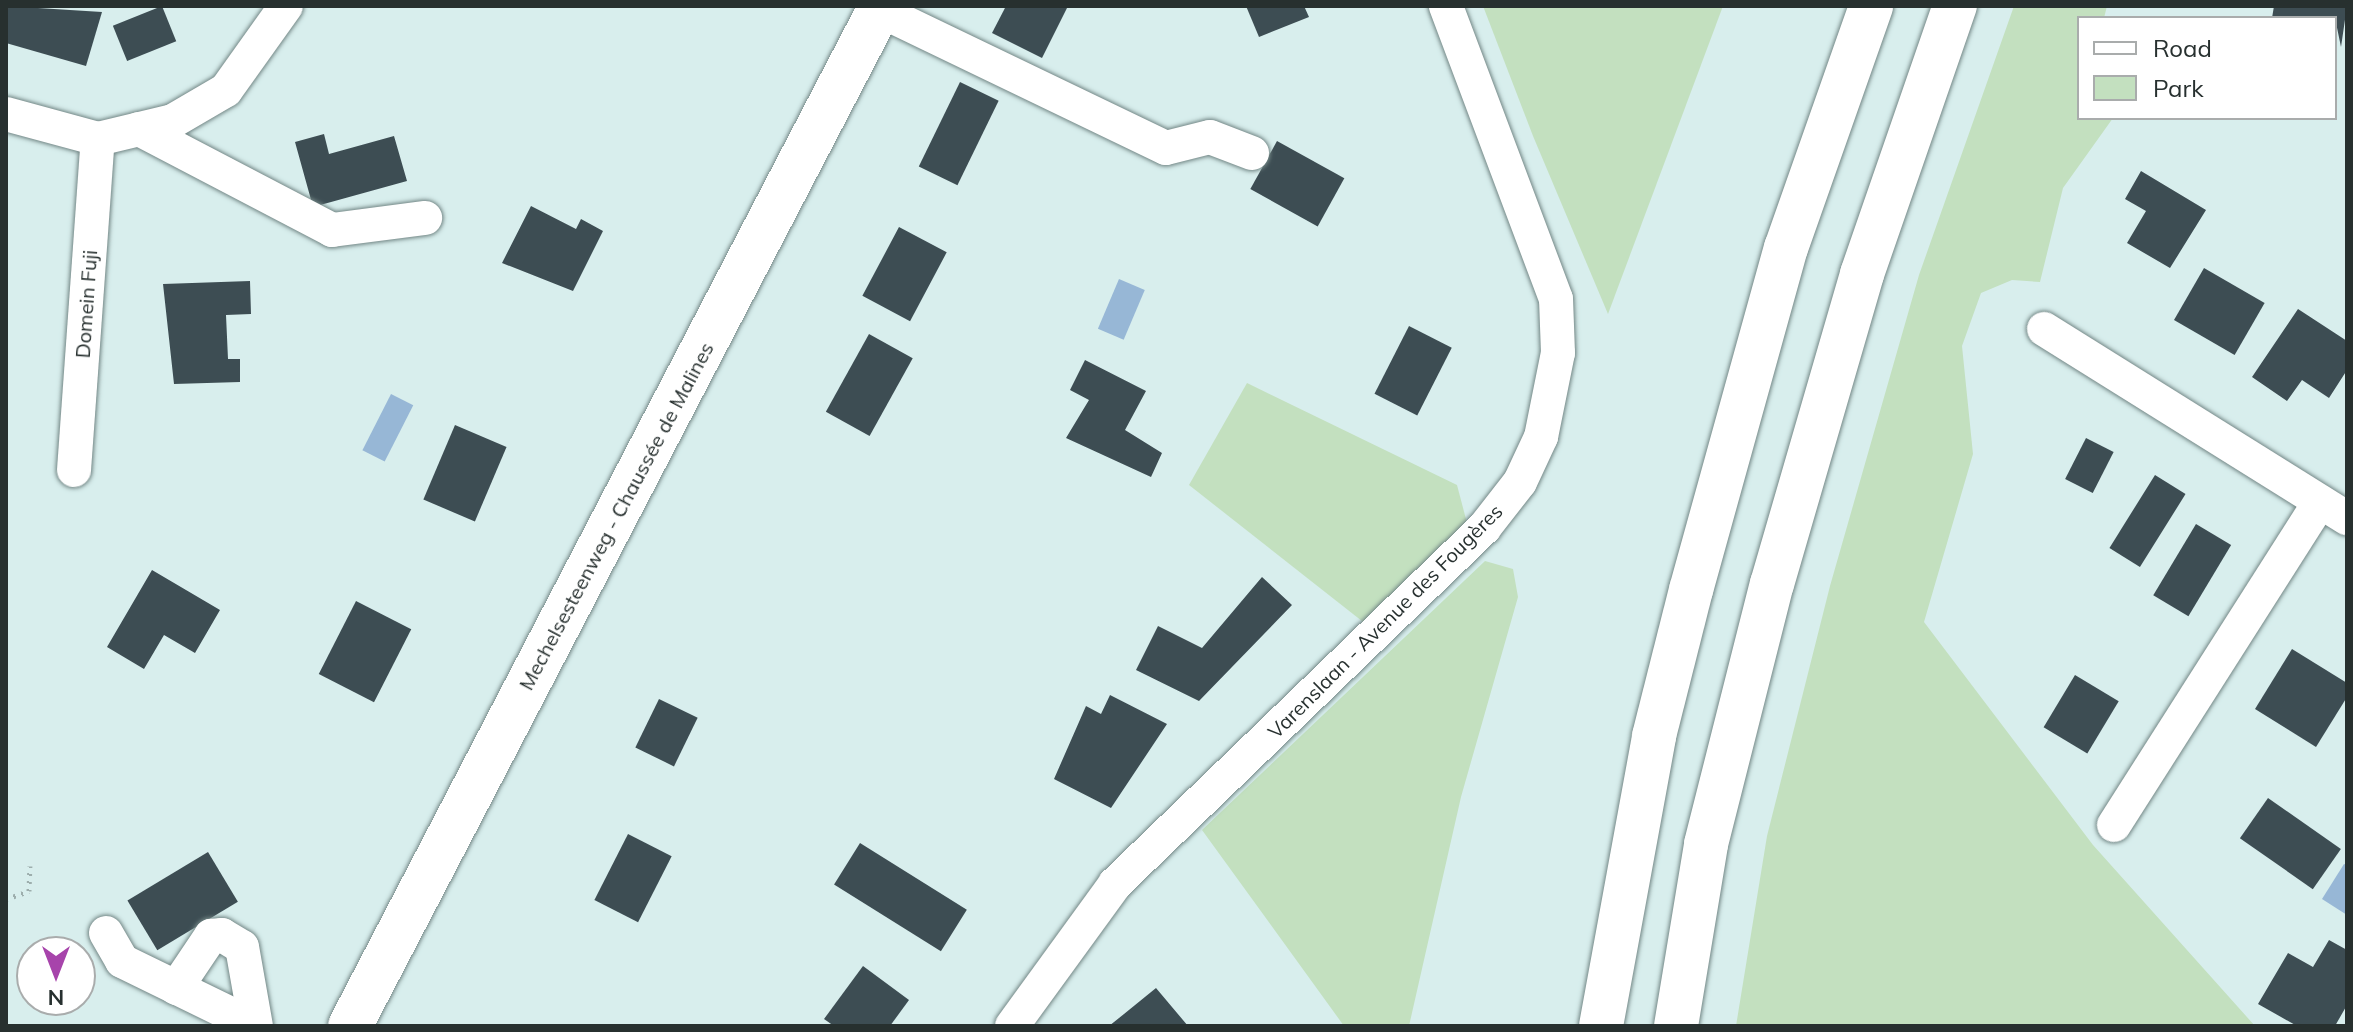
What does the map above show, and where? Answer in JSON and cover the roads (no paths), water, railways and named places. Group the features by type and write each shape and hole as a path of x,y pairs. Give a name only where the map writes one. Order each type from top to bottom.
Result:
{"main road":[{"path":"1601,1026 1654,736 1699,559 1786,248 1871,6"},
{"path":"1676,1026 1706,844 1775,570 1862,274 1955,6"},
{"name":"Mechelsesteenweg - Chaussée de Malines","path":"350,1026 880,8"}],"street":[{"path":"6,114 98,139 173,121 226,90 286,6"},
{"name":"Varenslaan - Avenue des Fougères","path":"1012,1026 1115,884 1484,528 1520,482 1541,437 1558,353 1556,299 1446,6"},
{"path":"880,8 1166,148 1210,137 1252,153"},
{"path":"139,129 332,230 425,218"},
{"name":"Domein Fuji","path":"74,470 98,139"},
{"path":"2044,329 2333,510 2114,825"},
{"path":"106,933 122,961 255,1026"},
{"path":"176,988 211,936 222,935 245,956 255,1026"}],"water":[{"path":"1119,279 1145,290 1124,340 1098,329"},
{"path":"391,394 413,405 385,461 362,450"},
{"path":"2344,864 2347,865 2347,915 2322,899"}]}
